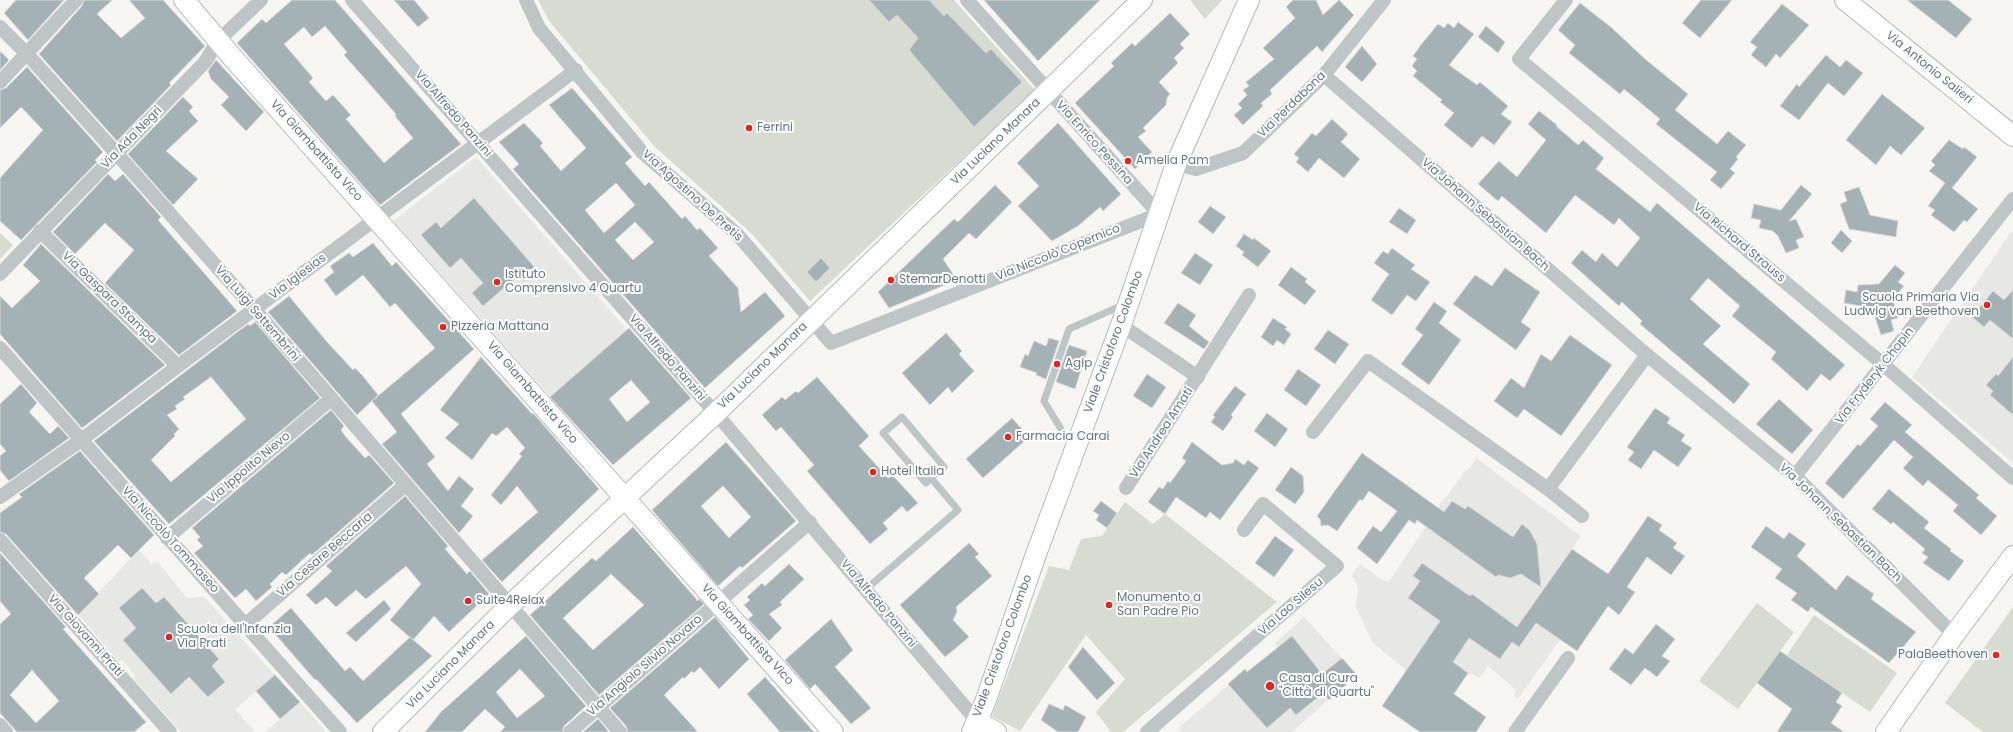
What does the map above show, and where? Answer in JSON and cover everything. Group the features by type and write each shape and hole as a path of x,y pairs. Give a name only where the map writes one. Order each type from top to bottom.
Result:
{"street":[{"path":"0,82 76,0"},
{"name":"Via Giambattista Vico","path":"184,0 218,41 625,497 832,732"},
{"name":"Via Ada Negri","path":"0,274 205,62 218,41 261,0"},
{"name":"Via Alfredo Panzini","path":"352,0 716,413 810,522 974,726"},
{"name":"Via Agostino De Pretis","path":"526,0 539,28 576,70 643,153 737,234 811,319"},
{"name":"Via Enrico Pessina","path":"967,0 1159,214"},
{"name":"Via Luciano Manara","path":"383,732 509,606 716,413 811,319 1142,0"},
{"name":"Viale Cristoforo Colombo","path":"974,726 986,700 1077,442 1121,325 1176,164 1249,0"},
{"name":"Via Perdabona","path":"1176,164 1196,169 1243,153 1324,76 1384,0"},
{"name":"Via Richard Strauss","path":"1566,0 1519,59 1884,365 2013,478"},
{"name":"Via Antonio Salieri","path":"1845,0 2013,136"},
{"name":"Via Luigi Settembrini","path":"0,27 27,54 255,310 509,606 620,732"},
{"name":"Via Iglesias","path":"0,497 81,440 576,70"},
{"name":"Via Johann Sebastian Bach","path":"1324,76 1647,355 1795,476 1954,635"},
{"name":"Via Fryderyk Chopin","path":"1795,476 1884,365 2013,199"},
{"name":"Via Niccolò Copernico","path":"811,319 831,343 1159,214"},
{"name":"Via Gaspara Stampa","path":"40,231 178,366"},
{"name":"Via Andrea Amati","path":"1126,488 1249,295"},
{"name":"Via Andrea Amati","path":"1121,325 1198,377"},
{"name":"Via Niccolò Tommaseo","path":"0,348 340,732"},
{"path":"1548,489 1647,355"},
{"path":"1312,432 1368,361 1548,489 1582,516"},
{"name":"Via Ippolito Nievo","path":"168,538 331,399"},
{"name":"Via Cesare Beccaria","path":"245,625 405,485"},
{"name":"Via Lao Silesu","path":"1147,732 1337,566 1263,504 1244,530"},
{"name":"Via Angiolo Silvio Novaro","path":"570,732 810,522"},
{"name":"Via Giovanni Prati","path":"0,540 170,732"},
{"path":"1886,732 1954,635 2013,556"},
{"path":"1515,732 1568,658"},
{"path":"0,726 6,732"},
{"path":"974,726 996,732"}],"lane":[{"path":"1077,442 1064,434 1044,401 1068,329 1129,302"},
{"path":"902,417 944,467 931,478 926,483 883,433 902,417"},
{"path":"865,590 958,510 931,478"}],"shaded area":[{"path":"538,0 954,0 1035,90 810,301 752,234 654,146 549,21"},
{"path":"1190,0 1222,0 1205,19"},
{"path":"476,157 627,330 551,397 393,221"},
{"name":"Scuola Primaria Via Ludwig van Beethoven","path":"2011,232 2013,234 2013,463 1912,377"},
{"path":"0,233 13,245 0,259"},
{"path":"1476,458 1581,536 1525,615 1560,640 1518,699 1514,696 1516,690 1488,666 1479,678 1471,673 1469,675 1425,643 1406,670 1372,642 1356,607 1358,588 1355,579 1351,576 1360,564 1382,580 1389,582 1444,498 1445,499 1464,472 1470,468"},
{"path":"1125,502 1153,524 1165,514 1277,602 1123,732 1111,732 1096,712 1125,679 1086,635 1020,731 992,716 1049,566 1069,570 1081,539 1102,536"},
{"name":"Scuola dell'Infanzia Via Prati","path":"139,550 152,565 157,561 187,598 203,596 275,675 235,709 255,732 181,732 133,678 135,675 122,660 119,662 78,614"},
{"path":"1757,603 1794,632 1738,709 1699,681"},
{"name":"PalaBeethoven","path":"2013,607 2013,732 1983,732 1945,703"},
{"path":"1814,615 1897,673 1870,712 1787,655"},
{"path":"1304,617 1357,675 1292,732 1182,732 1178,728 1229,685 1228,684 1245,669 1247,672 1278,647 1275,643"},
{"path":"300,702 326,732 265,732"}],"building":[{"path":"16,0 64,0 28,40 4,13"},
{"path":"84,0 112,0 97,14 121,38 145,18 129,0 163,0 205,46 169,83 171,85 117,141 39,54 82,6"},
{"path":"292,0 335,0 461,144 380,205 237,43 262,19 266,23","holes":["325,26 347,52 344,55 396,114 395,116 413,138 384,163 346,119 351,115 333,95 326,101 309,82 313,78 284,44 304,27 312,37"]},
{"path":"394,0 414,0 429,18 418,27"},
{"path":"869,0 929,0 944,16 947,13 986,53 991,49 1022,82 974,127 909,50 918,38 897,15 889,22"},
{"path":"984,0 1100,0 1038,61"},
{"path":"1293,0 1316,0 1323,15 1339,0 1354,15 1322,52 1317,46 1270,90 1272,94 1261,103 1263,106 1243,125 1234,115 1242,108 1238,104 1247,95 1243,90 1249,86 1246,82 1274,59 1263,48 1295,18 1286,7"},
{"path":"1701,0 1732,0 1700,38 1682,23"},
{"path":"1907,0 1948,0 1972,19 1956,38"},
{"path":"1580,3 1612,28 1645,59 1688,94 1675,110 1717,144 1728,131 1746,145 1736,157 1738,159 1730,169 1735,173 1721,189 1710,180 1717,172 1656,124 1660,119 1624,89 1620,94 1569,53 1575,45 1558,30"},
{"path":"1782,4 1809,25 1780,58 1776,54 1766,67 1751,55 1757,47 1750,42"},
{"path":"1170,13 1190,34 1180,44 1184,48 1174,58 1178,63 1159,82 1170,94 1167,98 1166,105 1143,128 1146,131 1138,137 1152,152 1135,169 1075,103 1114,66 1111,63 1132,43 1135,46"},
{"path":"1458,22 1474,34 1449,65 1477,85 1480,82 1508,106 1501,114 1512,122 1494,145 1482,136 1472,148 1444,125 1454,113 1440,102 1442,100 1413,76 1417,71 1412,66 1417,59 1413,56 1438,24 1444,28 1448,23 1454,28"},
{"path":"1486,26 1505,42 1498,53 1478,37"},
{"path":"1362,46 1377,64 1362,82 1345,67"},
{"path":"0,51 9,60 0,70"},
{"path":"1826,55 1840,67 1846,60 1863,73 1844,96 1828,83 1799,120 1780,106 1797,84 1799,87"},
{"path":"216,60 264,112 246,131 221,105 229,97 211,79 208,71"},
{"path":"27,67 103,152 95,160 97,162 21,240 0,221 0,178 43,130 21,107 0,128 0,90 6,88"},
{"path":"572,88 632,157 625,163 645,186 649,182 682,219 685,216 697,230 700,228 718,248 709,256 738,288 741,312 765,292 785,316 705,388 513,169 519,164 499,142 524,123 543,143 540,146 561,171 586,148 549,105","holes":["616,183 635,205 604,233 585,210","635,222 654,242 633,260 615,240"]},
{"path":"1882,94 1925,128 1901,155 1890,146 1876,165 1846,140"},
{"path":"183,97 193,107 189,111 198,121 166,151 198,179 173,205 128,154"},
{"path":"1539,111 1557,125 1556,126 1578,145 1583,140 1604,158 1596,169 1650,212 1657,203 1845,365 1830,381 1821,374 1807,391 1771,359 1776,352 1732,316 1740,306 1708,278 1690,299 1721,326 1703,344 1750,384 1734,404 1640,324 1642,321 1622,302 1619,306 1571,263 1582,250 1596,262 1602,253 1617,267 1640,238 1619,218 1614,225 1575,195 1546,233 1502,196 1498,201 1478,184 1499,161 1517,177 1546,140 1528,124"},
{"path":"1332,119 1348,134 1341,142 1360,159 1344,178 1319,158 1308,172 1296,162 1299,158 1294,154 1312,133 1316,136"},
{"path":"1058,123 1121,194 1103,211 1100,207 1078,226 1052,241 1018,206 1039,186 1017,163"},
{"path":"1949,140 1963,149 1964,147 1977,157 1952,188 1978,209 1967,222 1964,220 1954,232 1931,215 1935,210 1928,206 1945,183 1929,171 1935,165 1931,161"},
{"path":"108,174 115,181 123,174 161,217 158,220 237,311 179,355 105,283 134,250 105,223 75,254 53,232"},
{"path":"995,185 1012,202 976,239 969,233 943,259 957,280 889,308 878,292 954,219 958,222"},
{"path":"1801,185 1812,194 1789,221 1796,219 1804,237 1796,240 1799,248 1786,253 1778,236 1773,231 1759,228 1761,220 1751,218 1754,204 1781,210"},
{"path":"1859,187 1870,215 1898,221 1896,237 1849,229 1840,204 1847,201 1844,192"},
{"path":"474,198 537,270 524,281 519,275 483,306 472,293 483,283 461,258 450,268 421,235 436,222 441,228"},
{"path":"1210,206 1226,217 1213,234 1198,222"},
{"path":"1399,208 1416,220 1407,234 1389,222"},
{"path":"1841,230 1852,241 1842,253 1831,243"},
{"path":"1244,234 1253,240 1254,238 1271,251 1258,267 1242,255 1244,252 1236,246"},
{"path":"373,243 392,266 396,262 474,349 401,414 435,457 427,464 448,491 459,476 474,489 461,506 473,516 459,533 382,444 397,432 372,401 435,348 395,303 390,307 363,275 336,296 324,280 334,272 330,266 349,253 353,257"},
{"path":"41,244 165,365 82,428 0,334 0,296 12,308 40,281 23,265"},
{"path":"1392,248 1415,265 1411,269 1430,282 1416,301 1407,295 1392,315 1371,300 1389,274 1374,263 1383,251 1388,254"},
{"path":"1195,253 1213,265 1200,285 1181,273"},
{"path":"821,258 830,268 816,282 807,272"},
{"path":"1895,265 1905,273 1898,282 1904,286 1895,297 1894,304 1898,318 1891,320 1894,331 1881,335 1872,308 1844,303 1846,290 1857,292 1858,285 1879,284"},
{"path":"1291,267 1307,279 1305,282 1316,291 1305,305 1278,285"},
{"path":"1505,268 1540,292 1521,322 1531,329 1516,350 1453,304 1475,275 1492,286"},
{"path":"2013,290 2013,339 1990,320 1984,327 1972,317 1993,291 2004,300"},
{"path":"289,296 327,342 353,370 355,368 362,375 378,395 357,415 268,312"},
{"path":"1434,302 1447,311 1439,323 1461,340 1429,385 1401,364 1423,335 1415,329"},
{"path":"1178,303 1196,315 1189,326 1209,342 1204,349 1164,323"},
{"path":"1273,318 1287,327 1285,329 1291,334 1284,345 1277,340 1273,346 1261,337"},
{"path":"255,322 320,398 169,524 94,441 248,324 250,326","holes":["211,377 246,419 171,482 151,460 175,436 174,434 179,429 167,415 177,409 175,406 185,399 183,397"]},
{"path":"629,328 691,398 613,465 550,397","holes":["631,380 650,402 627,422 609,399"]},
{"path":"1328,330 1349,344 1335,364 1314,349"},
{"path":"946,333 962,351 959,354 974,371 952,393 948,387 930,405 902,373"},
{"path":"1570,335 1612,365 1561,436 1524,409 1517,418 1494,401 1511,378 1524,388 1541,354 1551,361"},
{"path":"1049,338 1059,341 1046,379 1036,375 1037,373 1020,367 1025,354 1028,356 1034,341 1046,346"},
{"path":"1069,345 1087,351 1075,389 1056,382"},
{"path":"481,357 532,414 533,413 599,489 502,582 482,560 538,512 517,486 501,505 491,495 522,456 519,454 525,448 507,427 496,436 492,433 472,460 445,438 459,424 440,410"},
{"path":"2013,357 2013,415 1990,395 1993,391 1986,385 1996,374 1998,376"},
{"path":"1298,369 1321,385 1306,406 1284,390"},
{"path":"1147,374 1166,387 1152,408 1133,396"},
{"path":"817,377 869,436 859,446 888,478 892,476 896,479 918,503 907,512 902,506 883,523 888,529 870,544 807,471 814,465 781,427 776,431 762,415 782,397 785,400 796,391 798,393"},
{"path":"21,384 37,403 29,412 50,434 58,426 69,438 9,481 0,470 0,456 6,451 0,444 0,404"},
{"path":"1235,386 1246,394 1231,415 1233,417 1223,431 1211,422 1215,417 1213,415"},
{"path":"1779,399 1813,430 1792,454 1756,424"},
{"path":"1885,402 1912,425 1905,432 1979,495 1976,498 1997,516 1981,535 1953,511 1958,505 1928,480 1923,486 1903,468 1913,457 1894,440 1843,499 1825,483 1858,444 1860,446 1878,426 1870,419"},
{"path":"1655,408 1670,418 1667,423 1685,435 1681,441 1692,448 1678,467 1654,450 1641,469 1628,460 1634,452 1627,447"},
{"path":"331,410 344,426 341,430 345,436 365,458 369,455 394,483 312,555 310,553 286,575 282,572 270,584 272,587 256,601 246,589 235,598 194,553 203,546 197,540 200,537 192,528"},
{"path":"1267,413 1288,429 1275,447 1254,431"},
{"path":"1012,418 1029,437 983,478 966,459"},
{"path":"726,442 796,521 742,568 740,566 718,586 652,510","holes":["723,486 751,517 729,538 701,506"]},
{"path":"1192,442 1222,465 1233,463 1235,459 1244,465 1248,460 1259,468 1220,520 1210,512 1206,518 1176,497 1165,514 1148,502 1159,487 1163,489 1168,481 1170,483 1186,461 1182,458"},
{"path":"80,451 154,535 131,558 118,545 84,578 99,594 78,615 6,534 0,532 0,513 22,497 19,494"},
{"path":"1362,453 1444,512 1452,501 1465,509 1468,506 1513,537 1522,524 1530,531 1537,544 1541,587 1521,574 1510,578 1498,575 1496,577 1417,520 1415,524 1409,520 1377,564 1357,548 1373,526 1381,532 1397,511 1369,491 1362,501 1360,499 1337,531 1328,525 1321,526 1320,519 1317,516"},
{"path":"1291,467 1303,476 1304,492 1295,504 1275,490"},
{"path":"1889,489 1929,522 1924,528 1964,561 1949,581 1923,563 1928,557 1922,553 1925,549 1893,522 1891,524 1872,509"},
{"path":"405,496 448,546 445,549 467,574 470,571 489,594 449,632 434,616 413,640 390,620 421,584 406,566 366,599 356,590 336,607 326,597 316,605 306,595 332,571 326,566"},
{"path":"1101,501 1117,513 1107,528 1096,520 1099,515 1093,511"},
{"path":"1648,516 1662,525 1659,530 1677,543 1673,548 1685,556 1671,575 1647,557 1627,587 1635,592 1619,615 1608,606 1577,651 1536,623 1519,647 1512,642 1500,659 1469,638 1453,662 1468,673 1454,694 1486,717 1476,732 1420,732 1382,706 1440,621 1408,598 1420,581 1413,576 1422,563 1470,596 1472,594 1517,627 1572,549 1608,574"},
{"path":"1766,526 1784,539 1789,532 1806,544 1797,556 1836,590 1847,575 1874,594 1871,599 1916,632 1889,663 1811,607 1808,612 1791,600 1797,593 1775,578 1782,569 1751,547"},
{"path":"633,527 698,601 699,599 704,604 599,695 530,615 592,558 596,561","holes":["611,574 644,605 593,650 563,618"]},
{"path":"1275,536 1294,550 1274,577 1255,563"},
{"path":"969,543 979,554 975,557 992,576 956,607 957,612 953,620 969,637 945,657 900,605"},
{"path":"0,553 66,627 63,629 146,722 134,732 17,732 0,713 0,624 11,614 0,601","holes":["32,670 59,701 36,723 10,695"]},
{"path":"789,564 804,579 780,602 782,605 769,614 782,628 769,641 748,619 753,615 744,605 750,600 747,597 762,583 765,586"},
{"path":"142,588 156,603 164,597 219,659 212,666 225,682 208,697 189,677 171,694 123,640 136,628 119,608"},
{"path":"384,600 391,609 356,642 346,633"},
{"path":"291,608 345,671 350,667 363,681 410,637 432,656 357,723 316,679 315,680 269,627"},
{"path":"715,617 749,659 719,689 700,667 694,673 692,671 684,679 683,677 664,695 698,732 628,732 626,726 610,708"},
{"path":"831,619 853,650 835,667 871,708 851,724 815,684 810,689 785,660"},
{"path":"1656,624 1675,639 1662,656 1670,661 1657,677 1645,668 1631,685 1609,669 1625,648 1633,654"},
{"path":"526,636 586,706 564,726 562,732 500,732 505,727 485,709 462,732 425,732 441,712","holes":["520,669 545,696 517,718 496,692"]},
{"path":"1292,636 1322,674 1342,658 1357,675 1329,700 1323,693 1296,715 1290,708 1267,728 1228,684 1245,669 1247,672"},
{"path":"1083,647 1115,683 1097,700 1068,667"},
{"path":"1780,651 1842,693 1836,702 1842,706 1831,723 1844,732 1777,732 1792,709 1757,683"},
{"path":"275,675 300,702 280,719 256,691"},
{"path":"765,677 814,732 780,732 747,694"},
{"path":"1049,704 1063,710 1065,705 1086,717 1078,732 1058,732 1041,720"},
{"path":"598,719 609,732 583,732"}],"place":[{"name":"Ferrini","path":"749,128"},
{"name":"Amelia Pam","path":"1128,161"},
{"name":"StemarDenotti","path":"891,280"},
{"name":"Istituto Comprensivo 4 Quartu","path":"497,282"},
{"name":"Scuola Primaria Via Ludwig van Beethoven","path":"1987,305"},
{"name":"Pizzeria Mattana","path":"443,327"},
{"name":"Agip","path":"1057,364"},
{"name":"Farmacia Carai","path":"1008,437"},
{"name":"Hotel Italia","path":"873,472"},
{"name":"Suite4Relax","path":"468,601"},
{"name":"Monumento a San Padre Pio","path":"1109,605"},
{"name":"Scuola dell'Infanzia Via Prati","path":"169,637"},
{"name":"PalaBeethoven","path":"1996,655"},
{"name":"Casa di Cura \"Città di Quartu\"","path":"1270,686"}]}
